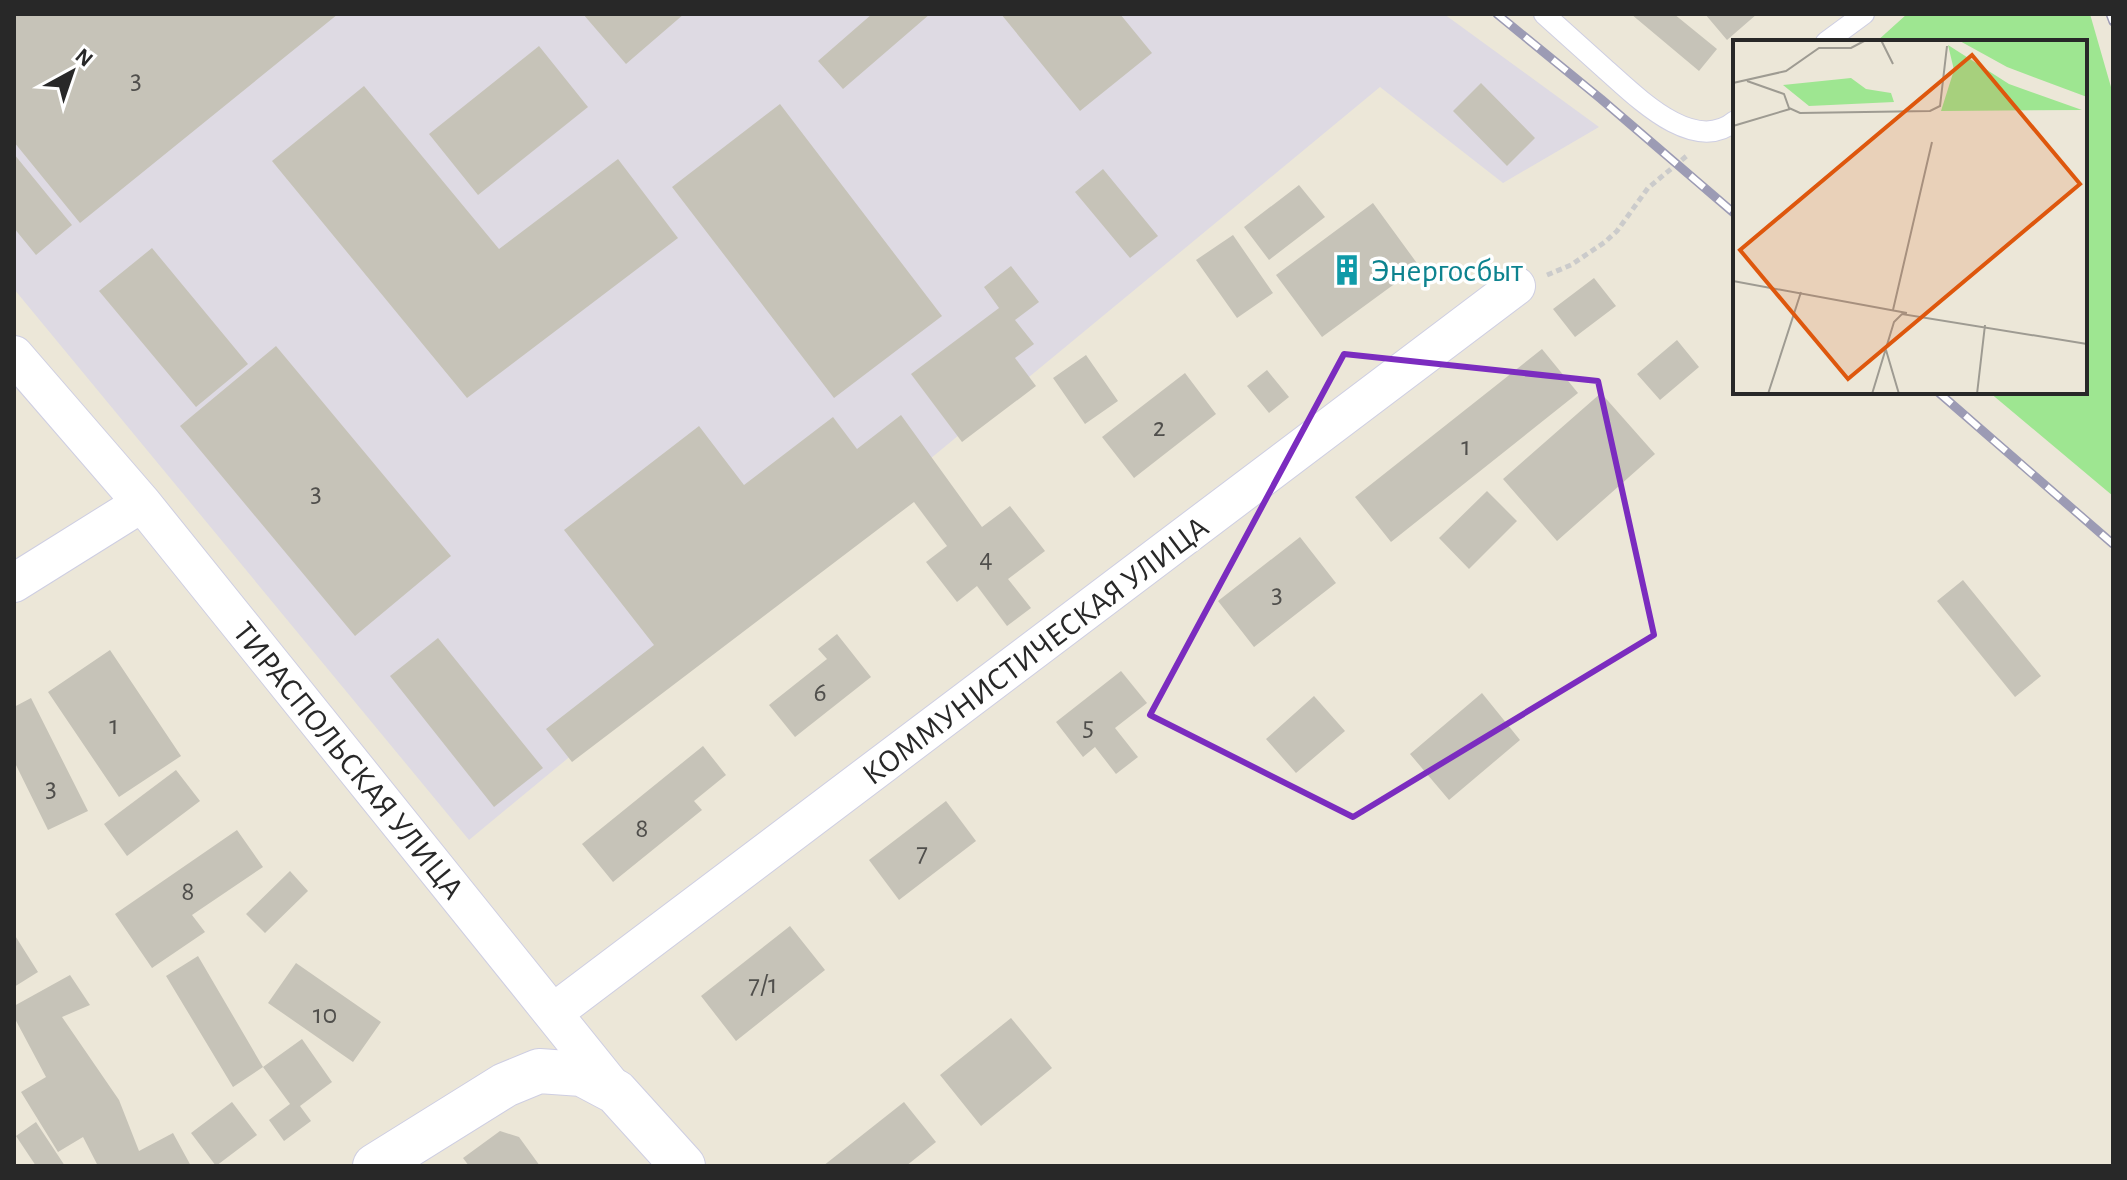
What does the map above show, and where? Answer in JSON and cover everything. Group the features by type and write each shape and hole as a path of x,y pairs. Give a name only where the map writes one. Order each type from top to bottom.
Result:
{"main road":[{"path":"375,1166 505,1085 539,1071 582,1074 616,1092"},
{"name":"ТИРАСПОЛЬСКАЯ УЛИЦА","path":"616,1092 683,1166"}],"street":[{"name":"КОММУНИСТИЧЕСКАЯ УЛИЦА","path":"553,1013 1516,286"},
{"name":"ТИРАСПОЛЬСКАЯ УЛИЦА","path":"14,355 142,503 616,1092"},
{"path":"14,583 142,503"}],"lane":[{"path":"1544,14 1652,110 1688,127 1729,126"},
{"path":"1829,40 1864,14"}],"path":[{"path":"1516,286 1551,274 1597,247 1617,231 1648,188 1676,163 1729,126"}],"highlighted area":[{"path":"1344,354 1598,381 1654,635 1353,817 1150,715"}],"shaded area":[{"path":"14,14 1444,14 1599,127 1503,183 1380,87 469,840 14,289"}],"green space":[{"path":"1907,14 2090,14 2113,94 2113,496 1991,394 2087,394 2087,40 1878,40"}],"building":[{"path":"14,14 338,14 80,223 14,142"},
{"path":"583,14 684,14 626,64"},
{"path":"872,14 930,14 843,89 818,61"},
{"path":"1001,14 1120,14 1152,53 1080,111"},
{"path":"1631,14 1674,14 1717,49 1699,71"},
{"path":"1705,14 1757,14 1727,40"},
{"path":"539,46 588,107 478,195 429,134"},
{"path":"1481,83 1535,138 1507,166 1453,111"},
{"path":"364,86 499,249 618,159 678,238 467,398 272,161"},
{"path":"780,104 942,316 834,398 672,187"},
{"path":"14,154 72,225 36,255 14,228"},
{"path":"1103,169 1158,236 1130,258 1075,192"},
{"path":"1299,185 1325,217 1269,260 1244,227"},
{"name":"Энергосбыт","path":"1373,203 1419,266 1322,337 1276,275"},
{"path":"1233,235 1273,293 1237,318 1196,260"},
{"path":"152,248 248,364 196,407 99,291"},
{"path":"1011,266 1039,302 1015,320 1034,344 1015,358 1036,386 962,442 911,374 999,308 984,287"},
{"path":"1594,278 1616,306 1575,337 1553,309"},
{"path":"1677,340 1699,367 1660,400 1637,374"},
{"path":"276,346 451,556 355,636 180,426"},
{"path":"1542,349 1578,393 1391,542 1355,497"},
{"path":"1086,355 1118,401 1085,424 1053,378"},
{"path":"1267,370 1289,397 1269,413 1247,386"},
{"path":"1185,373 1216,414 1134,478 1102,437"},
{"path":"1601,393 1655,454 1557,541 1503,479"},
{"path":"901,415 982,527 1010,506 1045,551 1008,579 1031,608 1007,626 977,586 957,602 926,562 947,546 914,502 572,762 546,729 654,645 564,530 699,426 744,485 833,417 857,449"},
{"path":"1487,491 1517,521 1469,569 1439,538"},
{"path":"1300,537 1336,583 1254,647 1218,601"},
{"path":"1963,580 2041,676 2015,697 1937,601"},
{"path":"837,634 871,677 795,737 769,705 827,659 818,649"},
{"path":"438,638 543,768 494,807 390,676"},
{"path":"110,650 181,756 119,797 48,692"},
{"path":"1121,671 1147,703 1115,728 1138,757 1116,774 1095,747 1083,757 1056,722"},
{"path":"1482,693 1520,740 1449,800 1410,754"},
{"path":"1314,696 1345,731 1296,773 1266,739"},
{"path":"31,698 88,811 48,830 14,761 14,707"},
{"path":"703,746 726,775 694,801 702,810 613,882 582,844"},
{"path":"176,770 200,801 127,856 104,824"},
{"path":"946,801 976,841 899,900 869,860"},
{"path":"237,830 263,867 192,915 205,932 152,968 115,914"},
{"path":"290,871 308,891 265,933 246,914"},
{"path":"790,926 825,970 736,1041 701,996"},
{"path":"14,934 38,972 14,987"},
{"path":"198,956 263,1067 233,1087 166,976"},
{"path":"296,963 381,1022 353,1062 268,1003"},
{"path":"70,975 90,1005 62,1017 119,1100 139,1151 173,1133 191,1166 98,1166 83,1137 58,1152 21,1092 46,1077 14,1017 14,1006"},
{"path":"1011,1018 1052,1068 981,1126 940,1075"},
{"path":"302,1039 332,1082 300,1106 311,1121 284,1141 269,1120 290,1104 263,1067"},
{"path":"232,1102 257,1135 216,1166 191,1133"},
{"path":"904,1102 936,1142 906,1166 823,1166"},
{"path":"36,1122 65,1166 36,1166 16,1136"},
{"path":"500,1131 519,1137 540,1166 469,1166 463,1158"}],"railway":[{"path":"1497,14 1733,212"},
{"path":"2110,14 2113,22"},
{"path":"1940,394 2113,544"}],"place":[{"name":"Энергосбыт","path":"1347,270"}]}
